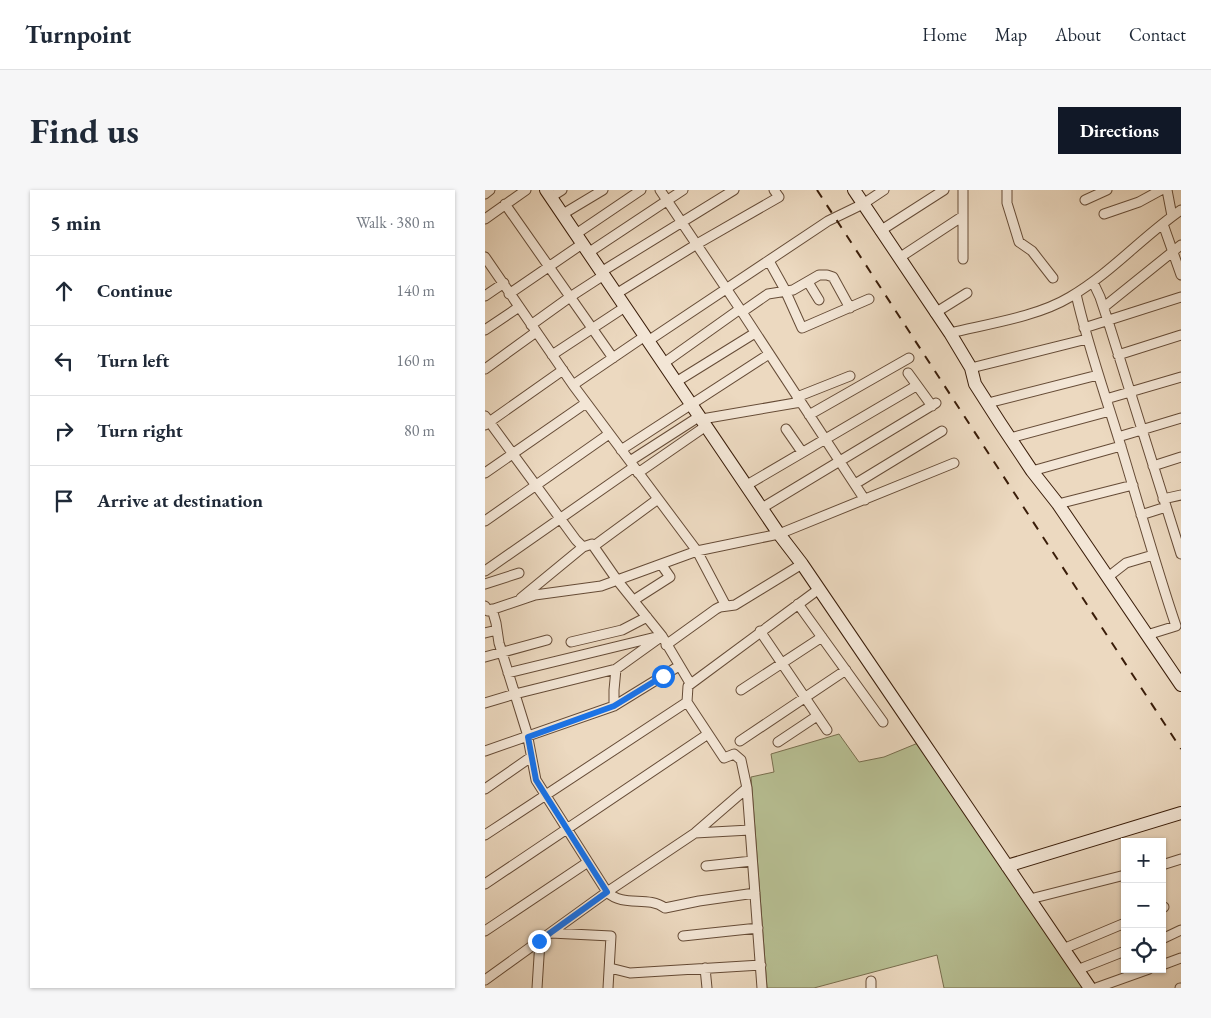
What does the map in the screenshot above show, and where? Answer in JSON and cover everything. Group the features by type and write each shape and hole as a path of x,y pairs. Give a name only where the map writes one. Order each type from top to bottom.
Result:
{"main road":[{"path":"854,190 949,333 971,368 975,384 1010,438 1181,685"},
{"path":"549,194 1090,988"},
{"path":"1007,866 1181,813"}],"street":[{"path":"485,194 491,190"},
{"path":"485,218 526,190"},
{"path":"549,194 562,190"},
{"path":"563,214 603,190"},
{"path":"582,243 641,190"},
{"path":"660,190 727,288 865,500"},
{"path":"509,294 582,243 683,190"},
{"path":"531,324 681,222 734,190"},
{"path":"616,294 697,244 779,198 774,190"},
{"path":"573,385 613,358 727,288 828,221 863,204 884,190"},
{"path":"881,231 944,190"},
{"path":"963,259 963,191 973,190"},
{"path":"1007,190 1007,203 1019,242 1032,251 1053,278"},
{"path":"1085,200 1107,190"},
{"path":"1104,214 1139,202 1161,190"},
{"path":"1167,190 1172,216"},
{"path":"505,204 613,358"},
{"path":"949,333 1032,313 1069,298 1093,282 1181,210"},
{"path":"899,258 963,216"},
{"path":"1163,224 1176,256 1181,275"},
{"path":"1104,307 1176,256 1181,245"},
{"path":"485,258 586,403 697,551 726,606"},
{"path":"769,260 802,328 869,299"},
{"path":"664,363 741,310 768,294 793,290 819,275 827,274 833,277 850,308"},
{"path":"808,282 819,300"},
{"path":"1093,282 1104,307 1164,503 1177,528 1181,554"},
{"path":"485,296 503,283"},
{"path":"935,313 967,293"},
{"path":"1076,294 1087,339 1176,626 1147,635"},
{"path":"1084,328 1181,297"},
{"path":"552,354 625,306"},
{"path":"485,330 519,307"},
{"path":"485,369 536,332"},
{"path":"677,382 755,332"},
{"path":"1119,355 1181,335"},
{"path":"971,368 1087,339"},
{"path":"621,450 769,354"},
{"path":"809,415 909,358"},
{"path":"563,370 487,421 583,547"},
{"path":"762,508 934,404 915,386 908,373"},
{"path":"988,403 1098,375"},
{"path":"485,571 703,421 799,400 850,376"},
{"path":"1106,399 1181,377"},
{"path":"747,486 915,386"},
{"path":"485,473 586,403"},
{"path":"1010,438 1110,411"},
{"path":"1032,471 1181,418"},
{"path":"634,467 703,421"},
{"path":"786,429 802,452"},
{"path":"855,484 942,431"},
{"path":"485,521 609,434"},
{"path":"1153,466 1181,457"},
{"path":"755,893 665,908 657,902 620,900 613,898 607,892 536,780 528,737 489,608 535,595 601,586 697,551 779,534 954,463"},
{"path":"1057,504 1133,485"},
{"path":"1141,515 1181,495"},
{"path":"594,546 658,499"},
{"path":"518,600 583,547 592,544 617,580 662,636 690,683"},
{"path":"1108,577 1126,563 1153,555"},
{"path":"634,600 670,577 661,564"},
{"path":"666,645 716,610 735,605 802,564"},
{"path":"485,584 519,573"},
{"path":"762,988 747,788 741,760 734,754 724,758 687,702 688,686 819,589"},
{"path":"798,604 883,722"},
{"path":"571,642 622,630 647,617"},
{"path":"485,633 497,630"},
{"path":"622,630 625,646"},
{"path":"760,631 827,730"},
{"path":"508,673 662,636"},
{"path":"485,703 616,669 662,636"},
{"path":"741,690 822,637"},
{"path":"485,657 547,640"},
{"path":"485,752 614,706 679,666"},
{"path":"614,706 613,690 616,669"},
{"path":"740,741 846,670"},
{"path":"485,835 687,702"},
{"path":"778,742 817,716"},
{"path":"485,884 708,734"},
{"path":"485,789 531,757"},
{"path":"485,980 607,892 695,833 747,788"},
{"path":"695,833 750,830"},
{"path":"1166,864 1181,859"},
{"path":"706,866 752,861"},
{"path":"485,930 588,862"},
{"path":"1030,899 1121,876"},
{"path":"1063,949 1121,925"},
{"path":"683,936 758,928"},
{"path":"1166,937 1181,930"},
{"path":"551,933 611,936 608,988"},
{"path":"537,988 539,941"},
{"path":"1077,970 1121,953"},
{"path":"1166,963 1181,958"},
{"path":"610,968 629,973 761,965"},
{"path":"705,968 707,988"},
{"path":"1097,988 1138,973"}],"green space":[{"path":"839,734 859,762 884,757 918,743 1084,988 944,988 937,955 814,988 767,988 751,777 774,772 771,754"}],"railway":[{"path":"817,190 1181,749"}],"route":[{"path":"539,941 607,892 536,780 528,737 614,706 663,676"}]}
